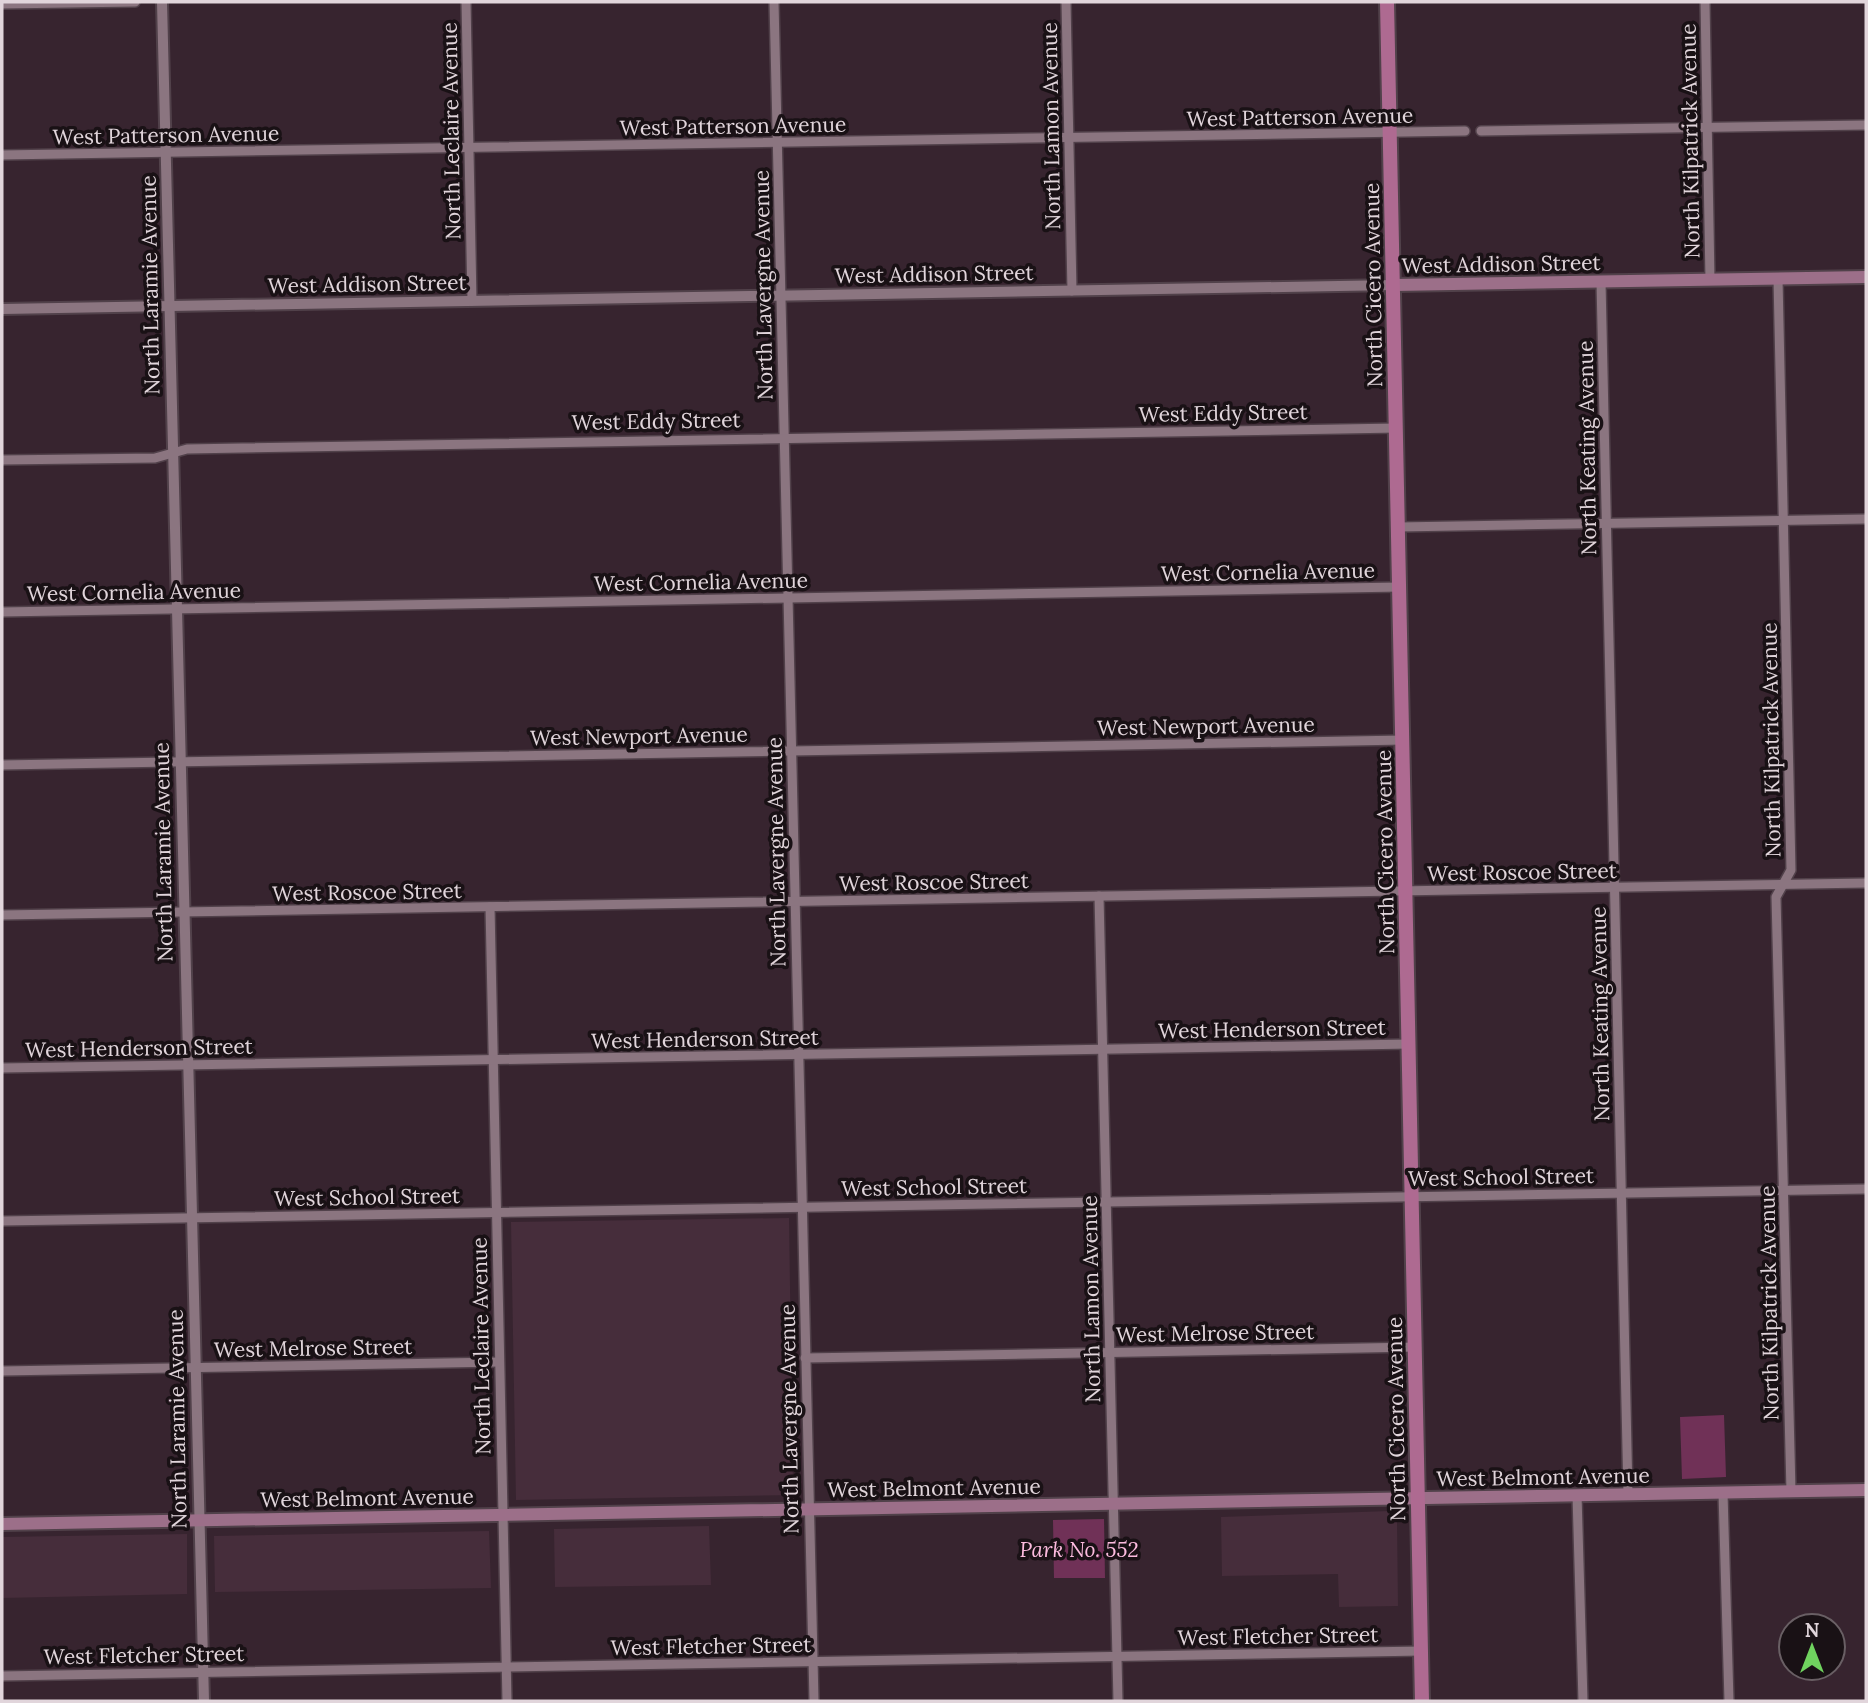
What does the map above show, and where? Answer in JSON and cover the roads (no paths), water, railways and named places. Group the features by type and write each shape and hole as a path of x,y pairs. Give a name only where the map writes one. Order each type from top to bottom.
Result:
{"main road":[{"name":"North Cicero Avenue","path":"1387,2 1422,1701"},
{"name":"West Addison Street","path":"1394,285 1866,277"},
{"name":"West Belmont Avenue","path":"2,1524 1866,1490"}],"street":[{"path":"2,4 135,2"},
{"name":"North Laramie Avenue","path":"162,2 204,1701"},
{"name":"North Leclaire Avenue","path":"466,2 472,301"},
{"name":"North Lavergne Avenue","path":"774,2 814,1701"},
{"name":"North Lamon Avenue","path":"1066,2 1072,291"},
{"name":"North Kilpatrick Avenue","path":"1705,2 1710,280"},
{"path":"1481,131 1866,125"},
{"name":"West Patterson Avenue","path":"2,155 1465,131"},
{"name":"North Kilpatrick Avenue","path":"1778,279 1791,870 1776,897 1791,1492"},
{"name":"North Keating Avenue","path":"1601,282 1628,1494"},
{"name":"West Addison Street","path":"2,309 1394,285"},
{"name":"West Eddy Street","path":"2,460 155,458 187,449 784,436 1397,428"},
{"path":"1399,527 1866,519"},
{"name":"West Cornelia Avenue","path":"2,612 1400,587"},
{"name":"West Newport Avenue","path":"2,765 1404,740"},
{"name":"West Roscoe Street","path":"2,915 1866,883"},
{"name":"North Lamon Avenue","path":"1098,897 1118,1701"},
{"name":"North Leclaire Avenue","path":"490,907 507,1701"},
{"name":"West Henderson Street","path":"2,1068 1410,1044"},
{"name":"West School Street","path":"2,1221 1866,1189"},
{"name":"West Melrose Street","path":"805,1358 1416,1347"},
{"name":"West Melrose Street","path":"2,1371 499,1362"},
{"path":"1723,1493 1729,1701"},
{"path":"1577,1495 1583,1701"},
{"name":"West Fletcher Street","path":"2,1676 1421,1651"}],"park label":[{"name":"Park No. 552","path":"1079,1549"}]}
